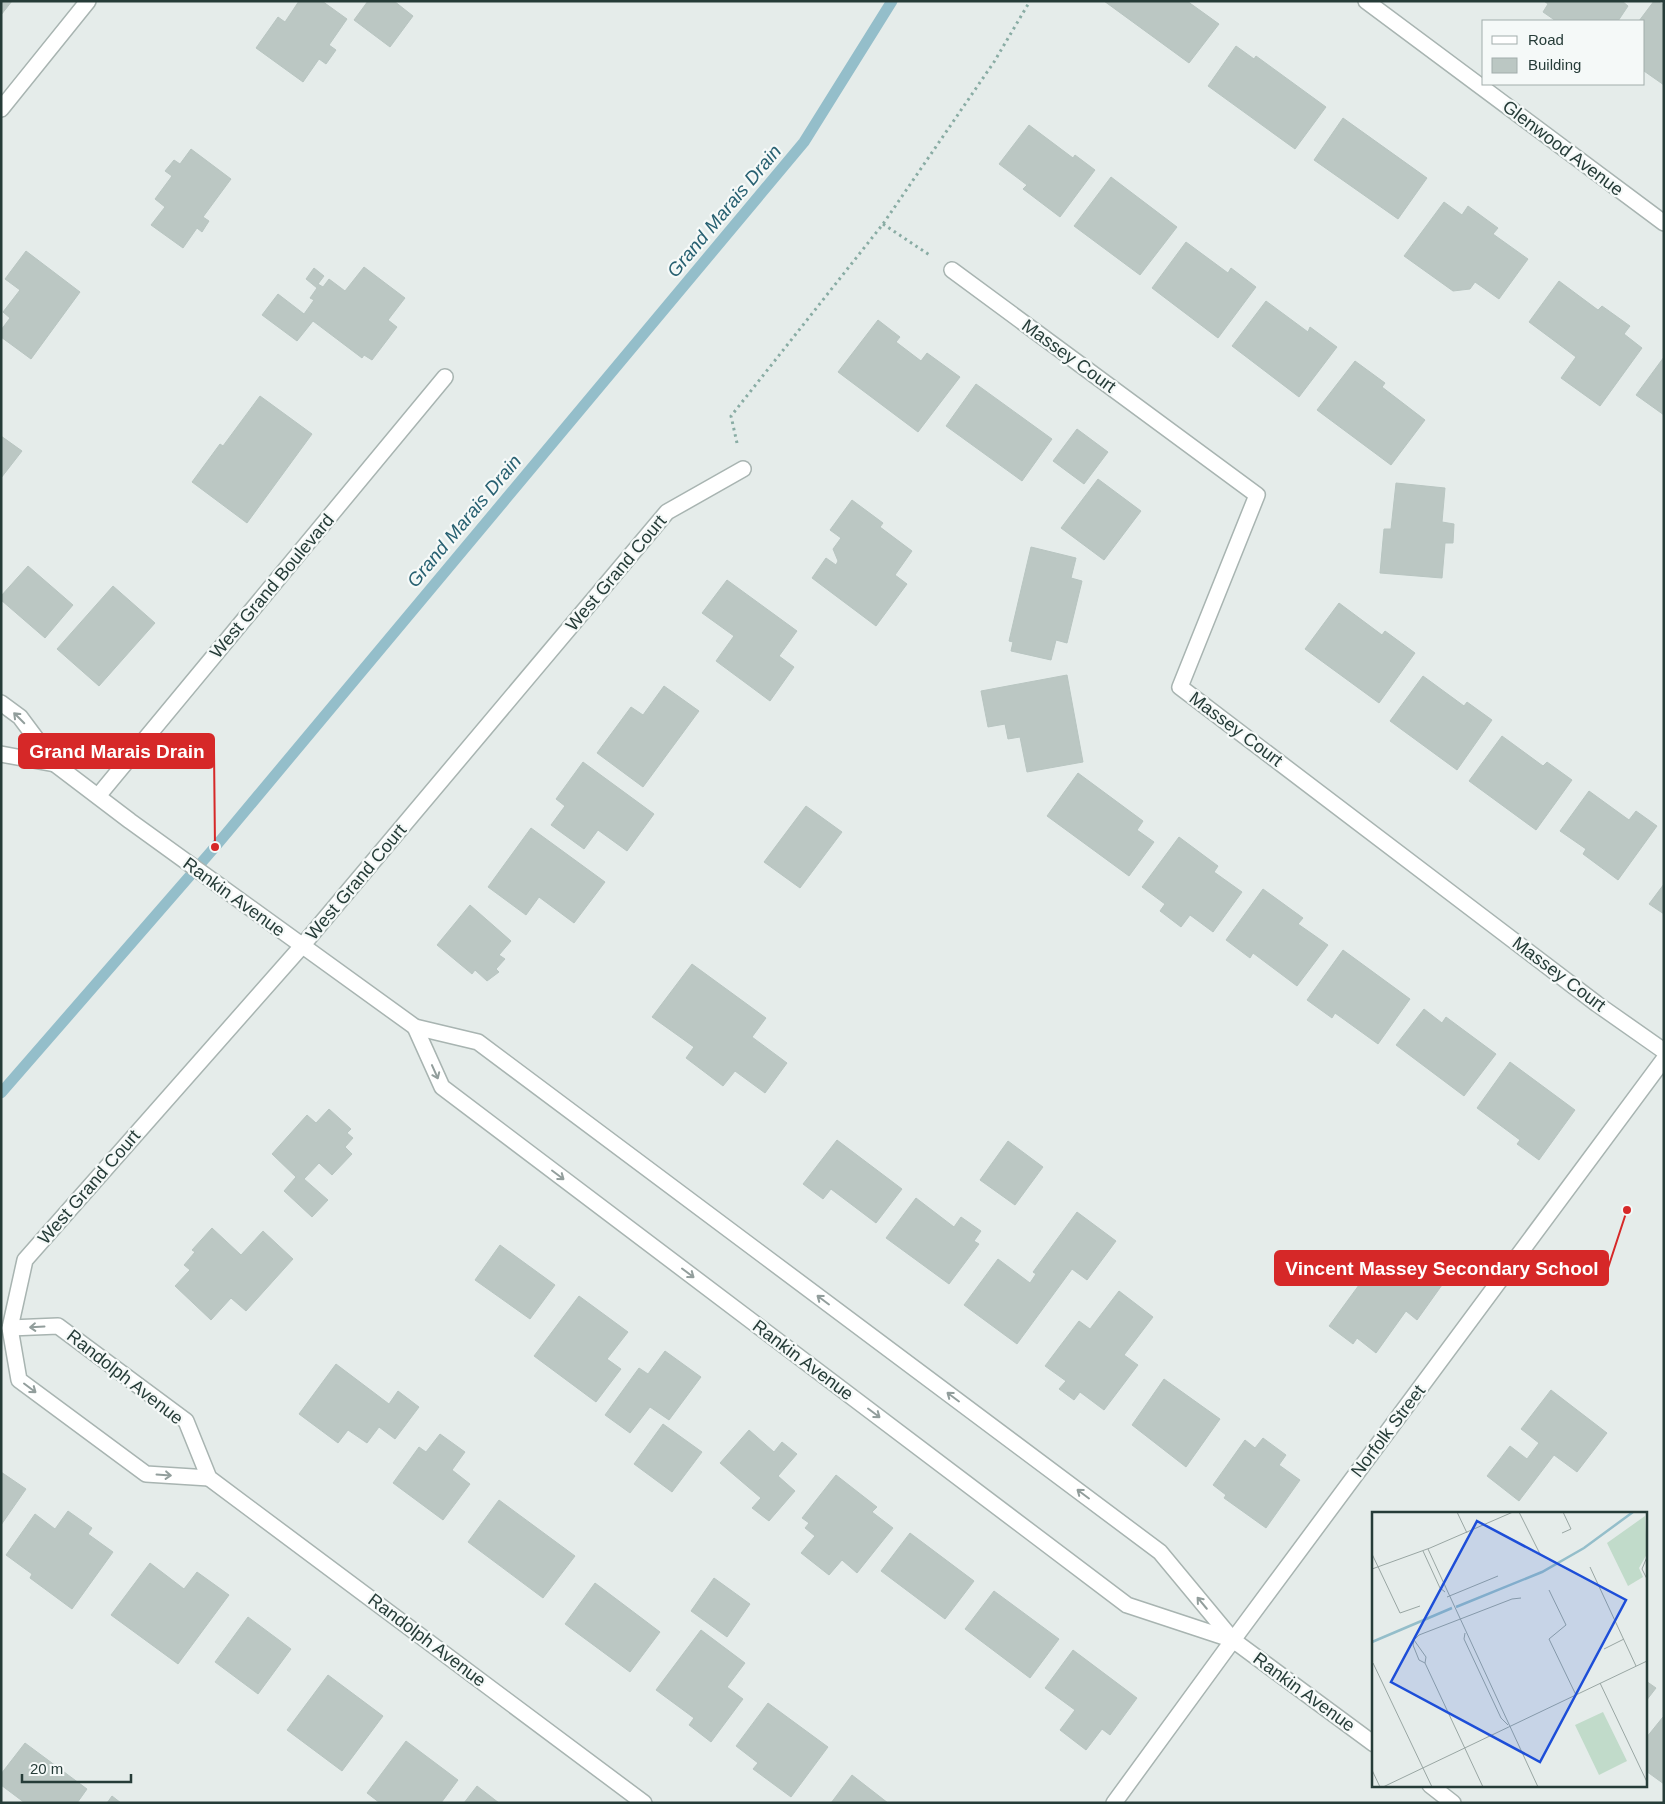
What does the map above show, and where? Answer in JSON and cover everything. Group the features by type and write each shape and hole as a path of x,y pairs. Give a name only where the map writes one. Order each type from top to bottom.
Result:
{"street":[{"path":"1,108 88,1"},
{"name":"Glenwood Avenue","path":"1366,1 1664,223"},
{"name":"Massey Court","path":"952,270 1257,494 1180,687 1598,1004 1664,1051"},
{"name":"West Grand Boulevard","path":"98,796 445,377"},
{"name":"West Grand Court","path":"10,1328 25,1260 302,946 667,512 743,469"},
{"name":"Rankin Avenue","path":"1,703 20,717 55,764 130,821 415,1027 478,1042 1160,1552 1233,1640 1372,1743"},
{"name":"Rankin Avenue","path":"1,754 55,764"},
{"name":"Rankin Avenue","path":"415,1027 442,1087 1127,1605 1233,1640"},
{"name":"Norfolk Street","path":"1114,1803 1664,1059"},
{"name":"Randolph Avenue","path":"10,1328 58,1326 178,1415 186,1421 209,1478 644,1803"},
{"path":"10,1328 19,1380 146,1474 209,1478"},
{"path":"1431,1786 1453,1803"}],"path":[{"path":"731,416 883,224 994,62 1030,1"},
{"path":"883,224 910,242"}],"building":[{"path":"1,1 12,1 1,15"},
{"path":"299,1 322,1 347,19 329,45 336,50 326,64 319,59 303,82 256,48 278,17 285,22"},
{"path":"368,1 394,1 413,16 390,47 354,20"},
{"path":"1104,1 1187,1 1219,24 1189,63"},
{"path":"1544,1 1622,1 1628,6 1619,20 1555,20 1543,12 1548,4"},
{"path":"1654,1 1664,5 1664,85 1645,72 1645,20 1640,20"},
{"path":"1236,46 1254,59 1256,56 1326,107 1295,149 1208,86"},
{"path":"1343,118 1427,178 1398,219 1314,160"},
{"path":"1029,125 1073,158 1075,155 1095,170 1060,217 1023,189 1027,185 999,164"},
{"path":"191,149 231,179 203,217 209,221 202,232 197,228 183,248 151,225 165,207 155,199 172,176 165,171 174,160 180,164"},
{"path":"1111,177 1177,227 1140,275 1074,226"},
{"path":"1444,202 1462,215 1468,206 1498,228 1493,234 1528,259 1499,299 1475,282 1470,289 1453,291 1404,256"},
{"path":"1186,242 1228,273 1231,268 1256,287 1218,338 1152,288"},
{"path":"26,251 80,292 31,359 1,337 1,330 10,318 3,312 20,290 5,279"},
{"path":"364,267 405,298 388,320 397,327 372,360 364,355 362,358 313,321 297,341 262,315 278,294 304,314 314,300 310,298 317,288 306,279 314,268 324,276 318,284 323,287 329,279 345,291"},
{"path":"1559,281 1598,310 1602,306 1630,326 1624,334 1642,348 1600,406 1561,378 1576,357 1529,322"},
{"path":"1266,301 1308,332 1310,327 1337,347 1299,397 1232,346"},
{"path":"878,320 900,337 896,342 921,361 927,353 960,377 918,432 838,372"},
{"path":"1664,357 1664,415 1636,395"},
{"path":"1355,361 1385,383 1382,387 1425,420 1391,465 1317,410"},
{"path":"976,384 1052,439 1022,481 946,426"},
{"path":"260,396 312,434 247,523 192,482 220,444 223,446"},
{"path":"1077,429 1108,452 1084,484 1053,461"},
{"path":"1,436 22,451 1,478"},
{"path":"1098,479 1141,511 1104,560 1061,528"},
{"path":"1396,483 1445,488 1442,522 1454,524 1453,543 1445,543 1442,578 1380,573 1384,529 1391,529"},
{"path":"852,500 883,523 880,527 912,551 895,575 907,584 876,626 812,578 826,558 836,565 838,561 833,549 841,538 830,530"},
{"path":"1031,547 1076,558 1071,578 1082,581 1067,643 1056,640 1051,660 1011,651 1013,642 1009,641"},
{"path":"28,566 73,605 45,638 1,600 1,596"},
{"path":"727,580 797,631 779,656 794,667 770,701 716,661 734,636 702,613"},
{"path":"113,586 155,623 99,686 57,649"},
{"path":"1339,603 1382,635 1385,631 1415,653 1379,703 1305,649"},
{"path":"1067,675 1083,762 1027,772 1020,737 1008,739 1005,724 988,727 981,691"},
{"path":"1423,676 1464,706 1467,702 1492,720 1457,770 1390,721"},
{"path":"664,686 699,711 643,787 597,753 631,707 643,715"},
{"path":"1502,736 1543,766 1547,762 1572,780 1536,830 1469,781"},
{"path":"583,762 654,814 627,851 598,830 584,849 551,825 565,806 556,799"},
{"path":"1078,773 1143,821 1137,830 1154,842 1129,876 1047,816"},
{"path":"1589,791 1629,820 1636,811 1657,826 1618,880 1583,854 1586,849 1560,831"},
{"path":"806,806 842,832 800,888 764,862"},
{"path":"531,828 605,882 574,923 539,897 526,915 488,887"},
{"path":"1179,837 1218,866 1214,872 1242,892 1213,932 1190,915 1181,927 1160,911 1165,904 1142,887"},
{"path":"1664,884 1664,914 1649,904"},
{"path":"1263,889 1303,918 1298,924 1328,945 1297,986 1253,953 1250,958 1226,940"},
{"path":"470,905 511,941 499,955 505,959 496,969 499,972 487,981 475,970 472,974 437,945"},
{"path":"1343,950 1410,999 1378,1044 1335,1013 1332,1018 1307,1000"},
{"path":"692,964 766,1018 752,1037 787,1063 765,1093 735,1071 723,1086 686,1058 694,1047 652,1017"},
{"path":"1424,1009 1442,1023 1446,1017 1496,1054 1464,1096 1396,1045"},
{"path":"1510,1062 1575,1110 1539,1160 1517,1144 1520,1140 1477,1108"},
{"path":"329,1109 351,1129 347,1133 353,1138 345,1147 352,1154 332,1175 319,1163 304,1179 328,1200 312,1217 284,1191 296,1177 272,1154 307,1115 316,1123"},
{"path":"837,1140 902,1189 876,1223 831,1189 823,1199 803,1184"},
{"path":"1008,1141 1043,1167 1015,1205 980,1180"},
{"path":"916,1198 954,1227 961,1217 981,1231 974,1241 979,1244 949,1284 886,1238"},
{"path":"1077,1212 1116,1241 1087,1280 1072,1269 1017,1344 964,1305 998,1259 1030,1283 1036,1274 1033,1272"},
{"path":"212,1228 241,1255 263,1231 293,1259 246,1311 231,1298 211,1320 175,1286 190,1270 184,1265 195,1252 192,1250"},
{"path":"500,1245 555,1285 530,1319 475,1280"},
{"path":"1381,1255 1403,1272 1411,1262 1442,1285 1417,1320 1406,1311 1376,1353 1357,1338 1353,1344 1329,1326"},
{"path":"1119,1291 1153,1317 1124,1355 1138,1365 1104,1410 1080,1392 1074,1400 1059,1389 1066,1381 1045,1366 1079,1321 1090,1329"},
{"path":"579,1296 628,1332 607,1359 621,1369 596,1402 534,1356"},
{"path":"665,1351 701,1377 669,1420 650,1407 630,1433 605,1415 639,1368 648,1374"},
{"path":"336,1364 389,1404 398,1391 419,1407 395,1439 379,1427 367,1443 348,1430 338,1443 299,1414"},
{"path":"1164,1379 1220,1419 1186,1467 1132,1425"},
{"path":"1551,1390 1607,1433 1577,1472 1554,1455 1519,1501 1487,1476 1510,1446 1527,1459 1539,1443 1521,1429"},
{"path":"663,1424 702,1452 672,1492 634,1464"},
{"path":"749,1430 774,1452 782,1442 797,1454 778,1476 795,1491 769,1521 752,1508 761,1498 720,1463"},
{"path":"440,1434 465,1452 452,1470 470,1484 443,1520 393,1483 419,1447 426,1452"},
{"path":"1263,1438 1286,1455 1279,1465 1300,1480 1266,1528 1224,1498 1226,1495 1213,1485 1245,1440 1255,1448"},
{"path":"1,1472 26,1489 1,1525"},
{"path":"836,1475 877,1507 872,1512 893,1528 857,1573 842,1560 829,1575 801,1553 815,1536 805,1528 809,1523 802,1518"},
{"path":"499,1500 575,1556 543,1598 468,1542"},
{"path":"68,1511 92,1528 88,1534 113,1552 72,1609 30,1578 32,1574 6,1555 35,1514 55,1529"},
{"path":"910,1533 974,1581 945,1619 881,1571"},
{"path":"150,1563 184,1589 197,1572 229,1595 178,1664 111,1615"},
{"path":"714,1578 750,1604 727,1637 691,1611"},
{"path":"595,1583 660,1632 630,1672 565,1624"},
{"path":"994,1591 1059,1639 1030,1678 965,1629"},
{"path":"248,1617 291,1649 258,1694 215,1662"},
{"path":"701,1630 745,1663 727,1687 743,1699 711,1742 689,1725 694,1718 656,1690"},
{"path":"1073,1650 1137,1698 1110,1735 1102,1729 1086,1750 1060,1730 1075,1710 1045,1688"},
{"path":"328,1675 383,1716 342,1771 287,1730"},
{"path":"1648,1682 1656,1688 1648,1698"},
{"path":"768,1703 828,1747 791,1797 753,1769 758,1763 736,1746"},
{"path":"1664,1717 1664,1784 1648,1772 1648,1736"},
{"path":"406,1741 458,1780 441,1803 396,1803 394,1801 393,1803 380,1803 367,1793"},
{"path":"25,1743 87,1789 77,1803 25,1803 1,1785 1,1774"},
{"path":"852,1775 888,1803 831,1803"},
{"path":"477,1786 499,1803 464,1803"},
{"path":"112,1796 121,1803 107,1803"}],"waterway":[{"name":"Grand Marais Drain","path":"1,1093 215,847 804,142 892,1"}],"place":[{"name":"Grand Marais Drain","path":"215,847"},
{"name":"Vincent Massey Secondary School","path":"1627,1210"}]}
